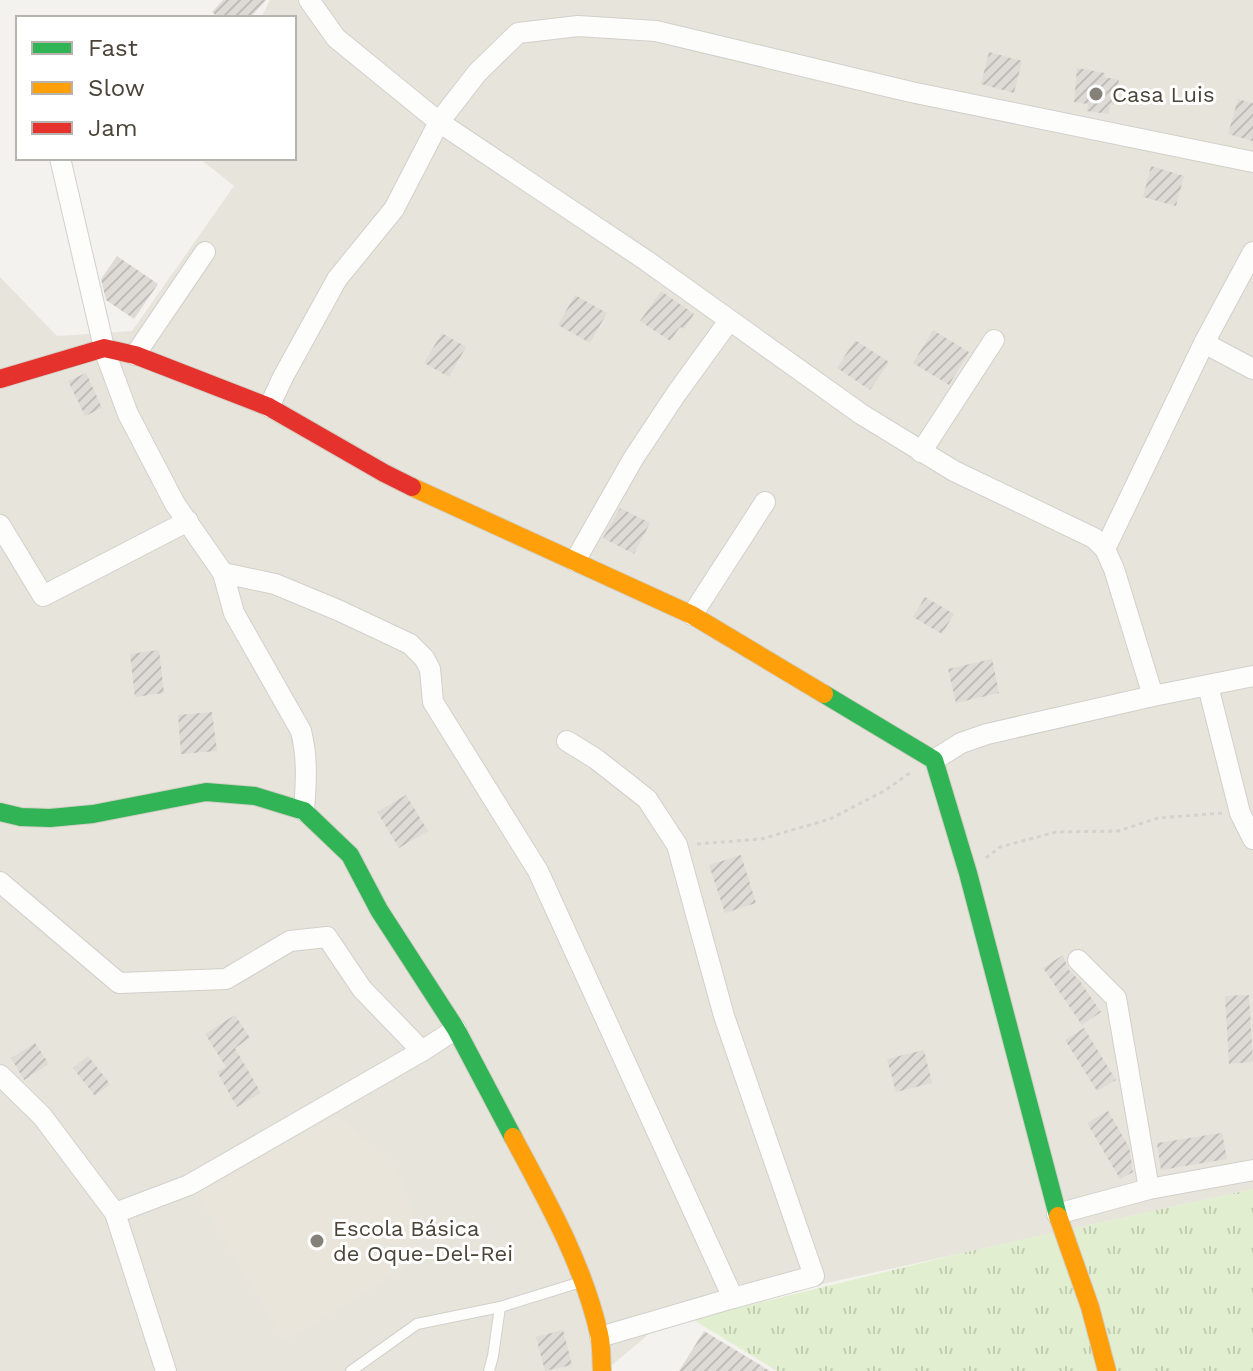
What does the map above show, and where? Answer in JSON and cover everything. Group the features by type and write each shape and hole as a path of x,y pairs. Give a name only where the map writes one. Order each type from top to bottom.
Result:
{"street":[{"path":"309,0 336,38 439,122 647,261 861,414 954,471 1094,538 1105,549 1114,569 1153,696"},
{"path":"269,407 337,279 394,209 439,122 477,73 518,33 578,26 656,31 911,92 1253,162"},
{"path":"60,160 104,348 128,414 175,504 223,573 234,613 301,731 307,771 304,811"},
{"path":"135,355 205,252"},
{"path":"1105,549 1204,343 1253,252"},
{"path":"575,561 633,459 729,321"},
{"path":"921,452 994,340"},
{"path":"1204,343 1253,369"},
{"path":"0,379 104,348 135,355 269,407 384,473 692,615 934,760 968,873 1057,1214 1090,1307 1107,1371"},
{"path":"692,615 765,502"},
{"path":"0,525 43,596 188,521"},
{"path":"223,573 275,584 340,611 410,644 424,658 430,669 433,702 538,871 733,1298"},
{"path":"934,760 961,743 987,734 1253,676"},
{"path":"1208,686 1240,813 1253,839"},
{"path":"567,741 596,759 647,799 677,845 724,1016 814,1276 600,1337"},
{"path":"0,812 21,817 50,818 93,814 206,792 255,796 304,811 350,855 379,910 456,1029 567,1238 584,1281 600,1337 602,1371"},
{"path":"0,882 119,983 226,979 290,941 327,937 362,989 422,1051"},
{"path":"1078,960 1116,998 1149,1189"},
{"path":"115,1213 189,1185 456,1029"},
{"path":"0,1075 42,1116 115,1213 166,1371"},
{"path":"1057,1214 1149,1189 1253,1170"}],"lane":[{"path":"351,1371 417,1324 500,1307 584,1281"},
{"path":"489,1371 500,1307"}],"path":[{"path":"677,845 761,839 830,819 934,760"},
{"path":"968,873 1000,847 1056,832 1118,831 1158,818 1240,813"}],"shaded area":[{"path":"270,0 1253,0 1253,1189 668,1318 605,1371 0,1371 0,277 57,336 132,331 234,186 202,160 296,160 296,16 262,16"},
{"name":"Escola Básica de Oque-Del-Rei","path":"337,1114 396,1167 415,1214 405,1268 284,1341 198,1195"}],"green space":[{"path":"1253,1189 1253,1371 777,1371 692,1319 971,1251"}],"building":[{"path":"223,0 266,0 252,16 217,16 212,12"},
{"path":"989,52 1022,61 1014,93 981,84"},
{"path":"1077,68 1105,73 1104,77 1119,80 1116,100 1114,105 1110,104 1109,114 1087,111 1088,104 1074,102"},
{"path":"1238,99 1253,103 1253,141 1228,134"},
{"path":"1151,166 1184,176 1176,206 1143,197"},
{"path":"117,256 158,284 134,319 106,300 101,279"},
{"path":"661,291 694,314 684,329 680,327 670,341 640,321"},
{"path":"575,295 607,313 590,343 558,325"},
{"path":"933,330 969,352 949,385 913,363"},
{"path":"442,333 466,347 449,377 424,363"},
{"path":"855,340 889,362 870,390 837,368"},
{"path":"86,373 102,408 85,416 68,381"},
{"path":"620,508 650,523 634,554 603,538"},
{"path":"925,597 954,614 942,634 913,617"},
{"path":"159,650 164,693 135,697 130,654"},
{"path":"992,659 999,693 956,703 948,669"},
{"path":"212,712 217,751 181,754 178,715"},
{"path":"406,795 428,831 399,848 377,812"},
{"path":"741,855 756,903 725,913 709,865"},
{"path":"1063,955 1068,969 1101,1012 1082,1025 1043,968"},
{"path":"1249,995 1253,1062 1229,1064 1225,996"},
{"path":"235,1015 250,1038 235,1048 261,1093 237,1107 217,1072 226,1067 205,1034"},
{"path":"1084,1028 1116,1080 1097,1091 1065,1040"},
{"path":"35,1043 49,1064 24,1080 11,1058"},
{"path":"924,1050 932,1083 896,1092 887,1059"},
{"path":"88,1056 110,1084 95,1096 73,1068"},
{"path":"1108,1111 1129,1147 1133,1172 1120,1179 1087,1123"},
{"path":"1222,1133 1227,1159 1161,1170 1157,1143"},
{"path":"563,1330 572,1365 545,1371 536,1337"},
{"path":"704,1331 770,1371 679,1371"}],"traffic: fast":[{"path":"824,694 934,760 968,873 1058,1216"},
{"path":"0,812 21,817 50,818 93,814 206,792 255,796 304,811 350,855 379,910 456,1029 513,1137"}],"traffic: slow":[{"path":"412,487 692,615 824,694"},
{"path":"513,1137 563,1233 584,1282 600,1339 602,1371"},
{"path":"1058,1216 1090,1307 1107,1371"}],"traffic: jam":[{"path":"0,379 104,348 135,355 269,407 412,487"}],"place":[{"name":"Casa Luis","path":"1096,94"},
{"name":"Escola Básica de Oque-Del-Rei","path":"317,1241"}]}
